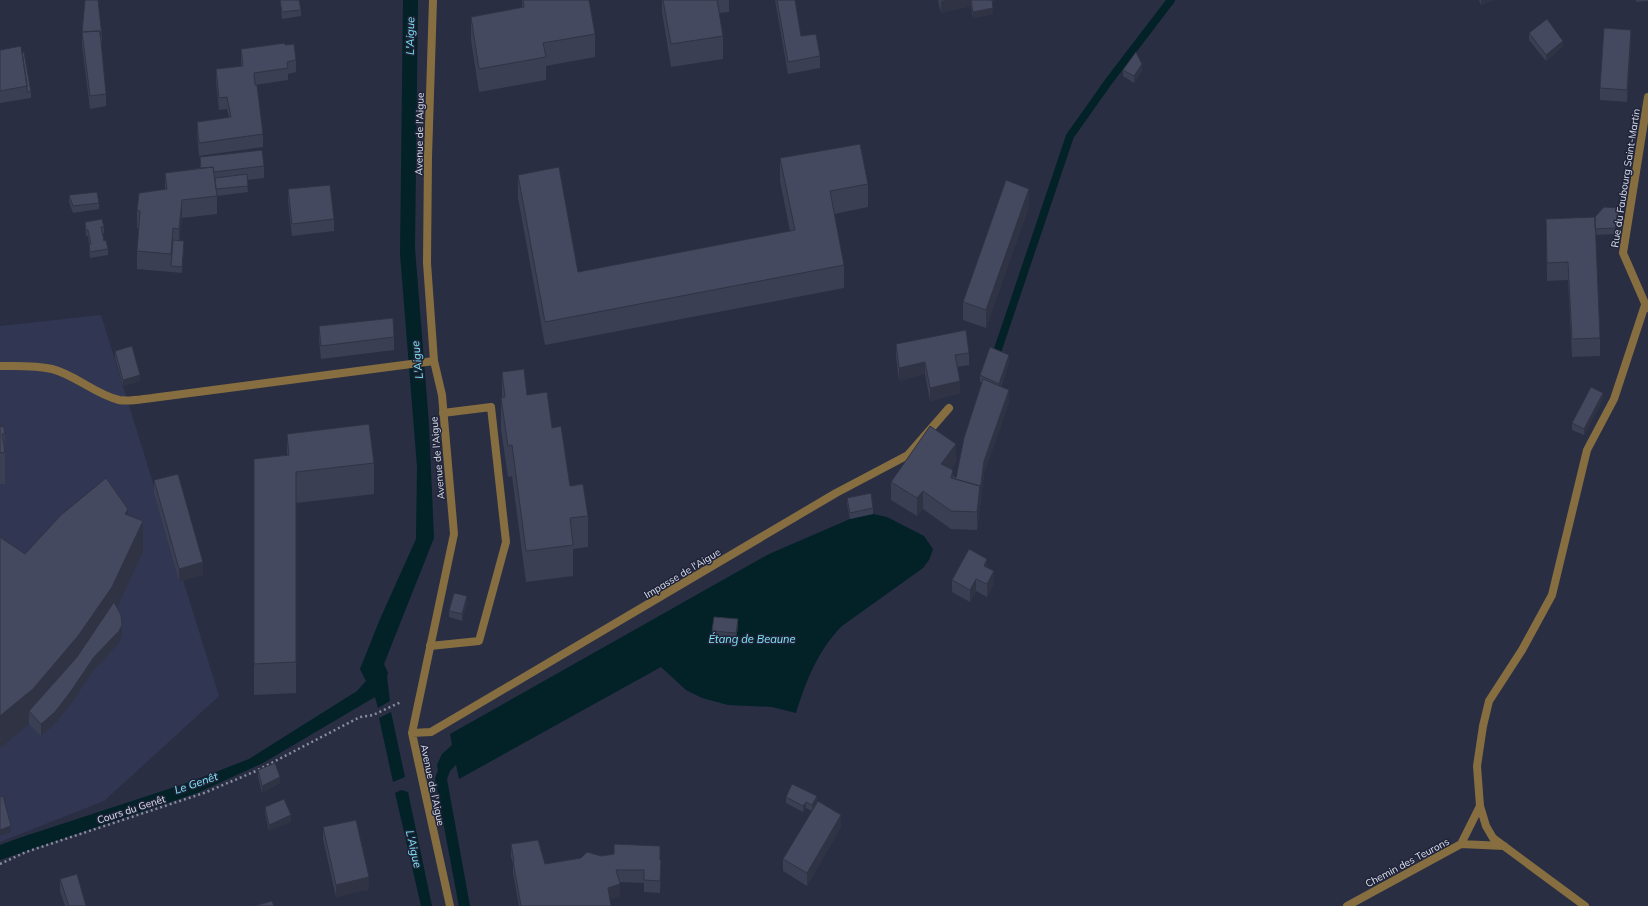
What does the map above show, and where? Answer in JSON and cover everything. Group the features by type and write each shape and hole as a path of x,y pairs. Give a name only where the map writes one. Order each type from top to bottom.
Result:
{"street":[{"name":"Avenue de l'Aigue","path":"433,0 428,157 428,263 434,361 442,395 454,534 412,733 450,906"},
{"name":"Rue du Faubourg Saint-Martin","path":"1646,307 1623,253 1648,97"},
{"path":"1585,906 1493,838 1486,826 1480,806 1477,766 1483,726 1489,701 1522,650 1552,595 1587,450 1614,400 1646,307"},
{"path":"0,366 35,366 53,369 71,377 99,393 120,400 152,398 434,361"},
{"path":"430,646 479,641 506,542 491,407 443,413"},
{"name":"Impasse de l'Aigue","path":"412,733 432,732 836,493 908,455 949,408"},
{"path":"1461,844 1480,806"},
{"name":"Chemin des Teurons","path":"1347,906 1461,844 1504,846"}],"path":[{"name":"Cours du Genêt","path":"0,864 26,852 204,793 256,771 360,717 373,715 391,706"}],"shaded area":[{"path":"101,315 219,696 104,801 0,842 0,326"}],"water":[{"path":"403,0 418,0 415,248 429,424 434,538 384,664 388,673 387,677 390,701 378,708 375,697 263,763 197,793 0,860 0,845 190,782 249,759 357,691 366,681 360,669 380,619 416,539 417,467 400,254"},
{"name":"Étang de Beaune","path":"873,514 887,517 924,536 933,549 929,560 923,568 842,626 834,635 826,645 814,666 796,713 772,707 728,705 702,698 686,690 661,667 459,779 456,765 450,771 447,779 470,906 463,906 437,765 442,754 452,745 450,734 769,554 850,519"},
{"path":"391,712 405,777 393,782 379,718"},
{"name":"L'Aigue","path":"401,790 408,792 432,906 421,906 395,793"}],"building":[{"path":"85,0 98,0 102,36 100,36 100,31 82,32"},
{"path":"280,0 299,0 301,10 282,12"},
{"path":"523,0 589,0 595,34 543,43 546,57 479,69 471,17 524,7"},
{"path":"663,0 717,0 723,36 671,44"},
{"path":"777,0 795,0 801,36 816,34 820,56 788,62"},
{"path":"971,0 992,0 993,8 973,12"},
{"path":"1547,19 1563,41 1546,55 1529,33"},
{"path":"1604,28 1631,30 1627,90 1600,88"},
{"path":"100,31 106,94 90,96 82,32"},
{"path":"285,43 285,45 294,44 296,60 287,62 288,68 254,73 255,85 257,85 263,134 199,143 197,122 231,117 227,97 219,98 216,69 243,66 241,49"},
{"path":"21,46 27,86 0,91 0,50"},
{"path":"22,52 24,52 31,92 27,92"},
{"path":"1136,52 1142,64 1134,76 1123,70"},
{"path":"860,144 868,184 830,191 844,265 545,322 518,175 559,167 578,272 795,230 780,158"},
{"path":"262,150 264,166 214,172 213,167 201,168 200,157"},
{"path":"213,167 217,196 182,200 179,229 173,228 171,254 137,251 140,211 137,210 139,193 167,189 165,173"},
{"path":"247,174 248,186 216,189 215,178"},
{"path":"1006,180 1029,189 986,310 963,302"},
{"path":"330,185 334,219 292,224 288,189"},
{"path":"97,192 99,203 73,206 69,195"},
{"path":"1604,207 1619,208 1615,228 1595,229 1595,217"},
{"path":"1595,217 1600,338 1572,339 1568,262 1547,263 1546,219"},
{"path":"102,219 104,227 101,227 104,241 106,240 108,249 90,252 89,244 91,244 85,222"},
{"path":"173,240 184,241 182,267 171,266"},
{"path":"393,318 394,337 321,346 319,326"},
{"path":"966,330 969,353 955,355 960,381 930,388 925,362 899,368 896,344"},
{"path":"132,346 140,375 123,380 115,351"},
{"path":"990,347 1009,355 999,384 980,375"},
{"path":"524,369 527,395 547,392 552,428 561,426 570,486 583,484 588,516 570,518 573,545 526,551 512,445 508,446 501,398 505,397 502,372"},
{"path":"983,379 1009,390 984,461 980,491 980,486 952,478 953,476 956,478 964,438"},
{"path":"1591,387 1603,393 1584,429 1572,423"},
{"path":"369,424 374,463 296,472 296,662 254,664 254,459 289,455 287,434"},
{"path":"0,426 4,427 5,434 2,434 5,452 0,453"},
{"path":"930,426 956,444 941,464 953,470 951,478 980,486 977,512 951,511 923,491 917,498 891,482"},
{"path":"178,474 203,562 179,569 154,480"},
{"path":"106,478 128,509 125,514 143,521 112,587 78,636 33,689 0,716 0,537 25,554 61,515"},
{"path":"871,493 873,508 850,513 847,498"},
{"path":"969,549 987,559 984,566 994,571 987,584 976,579 970,590 952,580"},
{"path":"454,593 467,596 462,614 449,611"},
{"path":"114,602 121,615 122,625 119,631 94,657 55,712 41,724 29,711 77,657"},
{"path":"714,617 738,619 736,633 712,631"},
{"path":"275,763 280,777 262,786 258,770"},
{"path":"792,784 817,796 812,805 806,802 803,806 786,797"},
{"path":"3,796 11,826 0,830 0,797"},
{"path":"284,799 291,815 269,825 265,807"},
{"path":"818,801 841,815 807,873 783,859"},
{"path":"356,820 369,877 336,885 323,827"},
{"path":"538,840 545,864 581,858 587,852 601,856 614,854 614,844 660,846 660,881 644,880 644,870 616,870 620,884 608,888 611,906 521,906 511,844"},
{"path":"77,874 86,906 69,906 60,879"},
{"path":"272,901 274,906 254,906"}],"waterway":[{"path":"996,355 1070,136 1109,81 1171,0"},
{"path":"443,768 439,779 463,906"}],"water label":[{"name":"Le Genêt","path":"196,783"}]}
